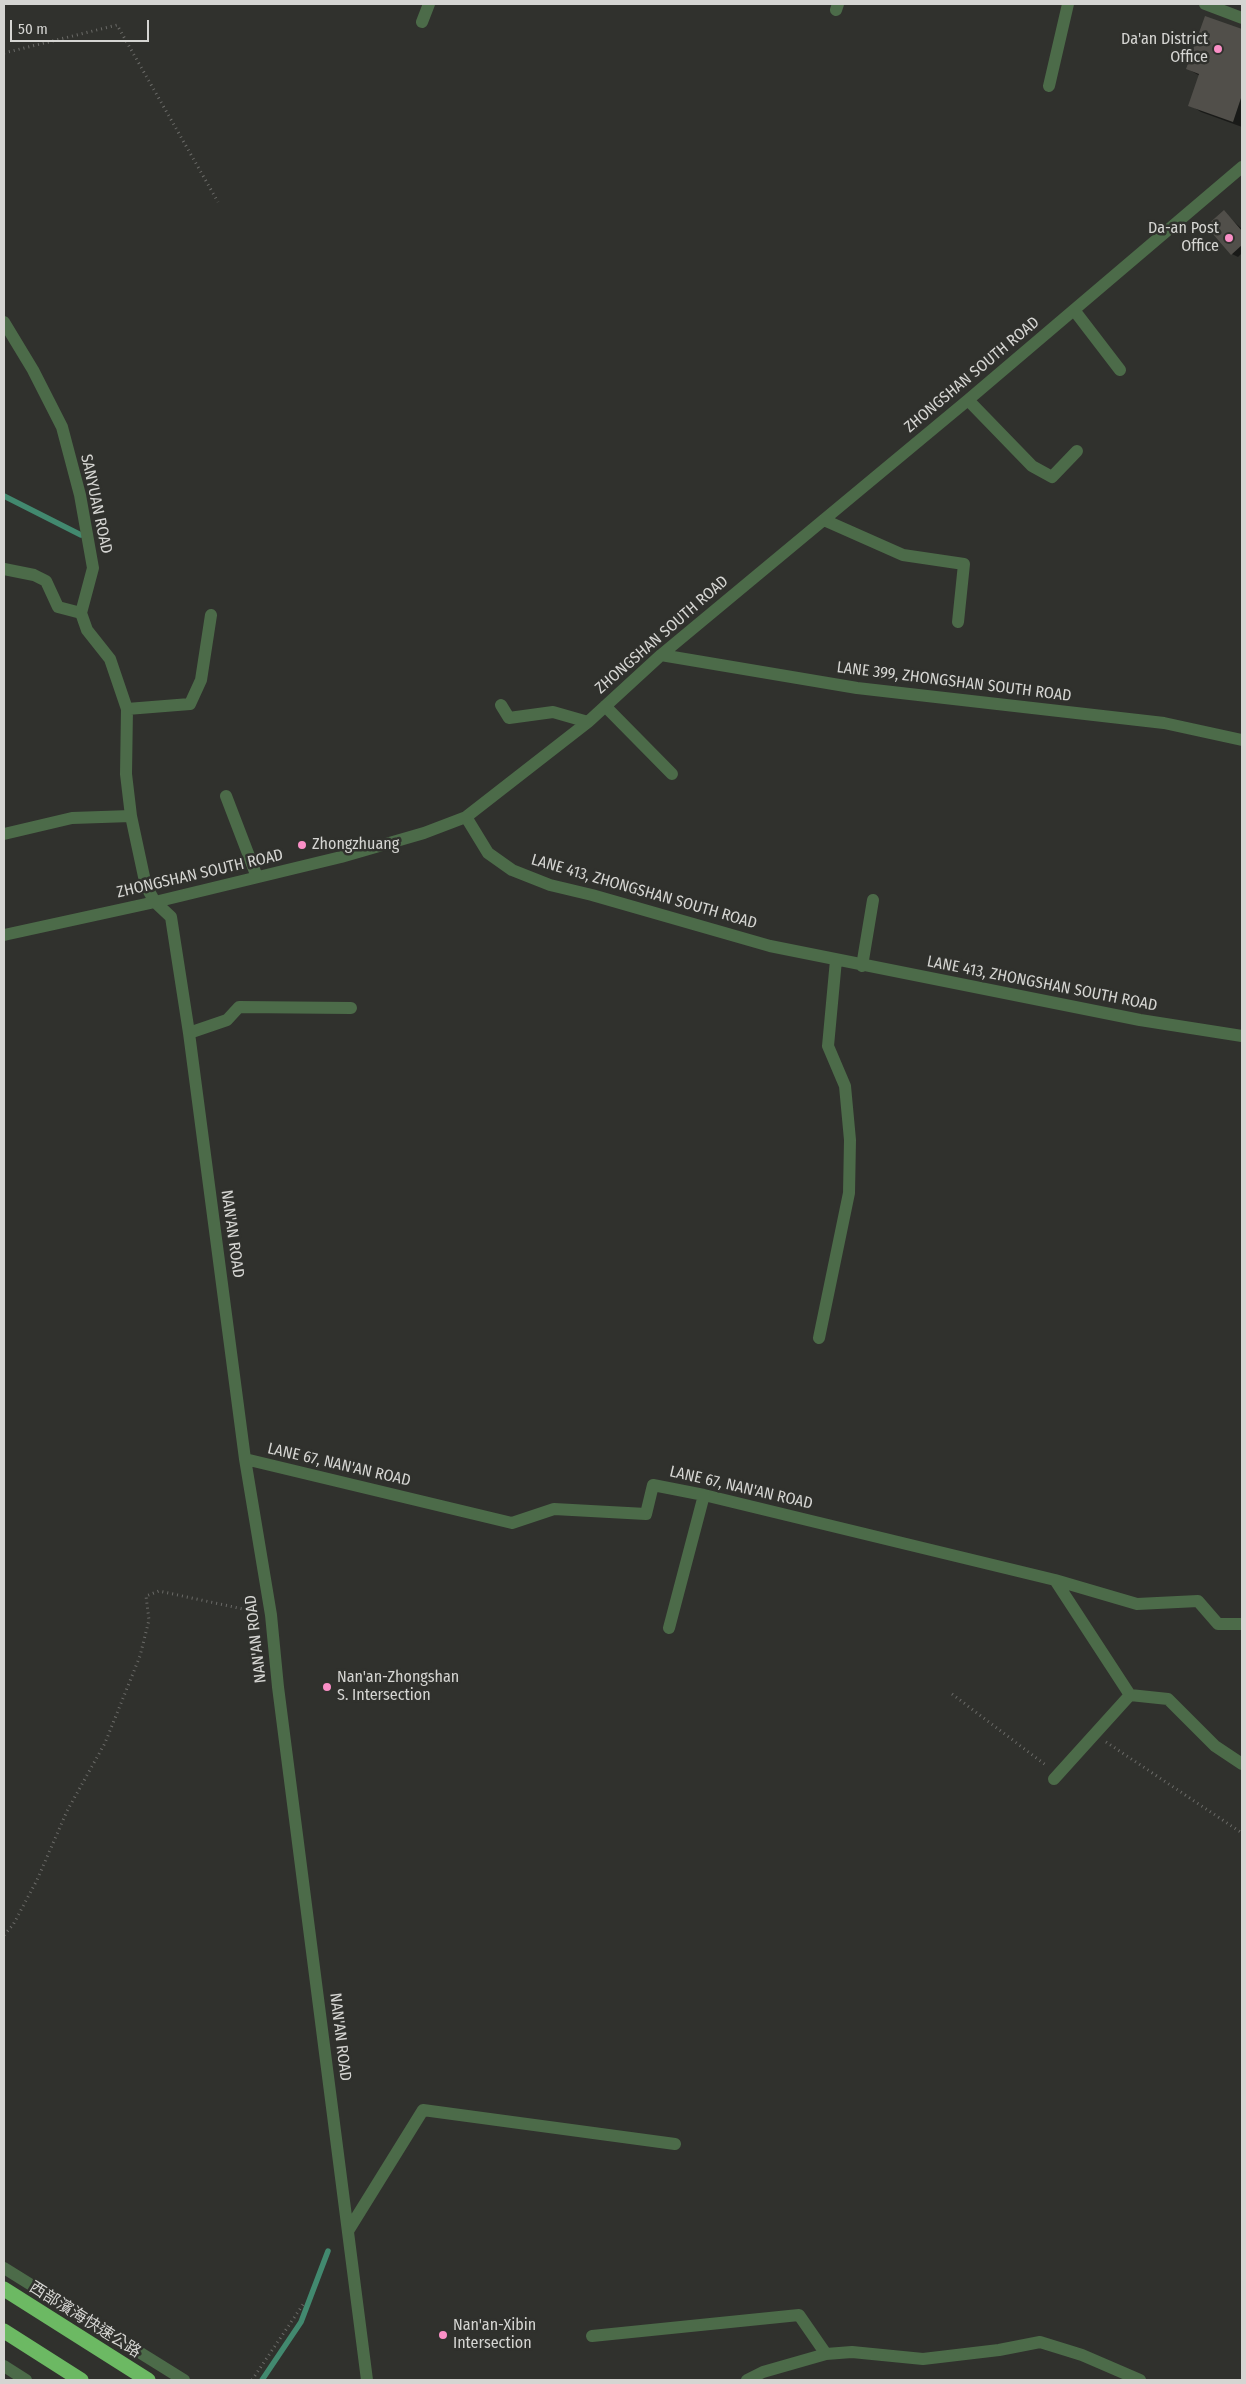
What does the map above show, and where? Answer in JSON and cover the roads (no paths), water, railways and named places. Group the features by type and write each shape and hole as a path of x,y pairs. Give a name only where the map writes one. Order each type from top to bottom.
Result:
{"highway":[{"name":"西部濱海快速公路","path":"4,2289 148,2380"},
{"path":"4,2331 81,2380"}],"street":[{"path":"422,22 429,4"},
{"path":"1050,86 1068,4"},
{"path":"1205,4 1242,18"},
{"name":"ZHONGSHAN SOUTH ROAD","path":"4,935 155,902 359,852 424,833 466,817 588,722 661,655 968,400 1242,167"},
{"path":"1074,310 1120,370"},
{"name":"SANYUAN ROAD","path":"4,322 33,370 62,426 80,495 92,568 81,613"},
{"path":"968,400 1032,466 1052,477 1077,451"},
{"path":"824,520 903,555 964,564 958,622"},
{"path":"4,569 34,575 46,581 58,607 81,613 87,630 110,659 127,709 126,774 131,816 146,886 155,902"},
{"path":"127,709 190,704 201,680 211,615"},
{"name":"LANE 399, ZHONGSHAN SOUTH ROAD","path":"661,655 857,688 1164,723 1242,740"},
{"path":"501,705 509,718 553,712 588,722"},
{"path":"604,706 672,774"},
{"path":"226,796 257,877"},
{"path":"4,834 72,818 131,816"},
{"name":"LANE 413, ZHONGSHAN SOUTH ROAD","path":"466,817 488,853 512,870 550,885 637,907 770,946 862,966 1130,1018 1242,1036"},
{"path":"862,966 873,900"},
{"name":"NAN'AN ROAD","path":"155,902 171,917 189,1033 245,1459 271,1615 278,1686 367,2380"},
{"path":"820,1338 849,1193 850,1140 845,1086 828,1046 836,960"},
{"path":"189,1033 227,1020 239,1007 351,1008"},
{"name":"LANE 67, NAN'AN ROAD","path":"245,1459 512,1523 554,1509 646,1514 653,1484 1055,1580 1137,1604 1198,1601 1218,1624 1242,1624"},
{"path":"669,1628 704,1495"},
{"path":"1055,1580 1130,1695"},
{"path":"1130,1695 1168,1699 1215,1746 1242,1764"},
{"path":"1052,1773 1130,1695"},
{"path":"348,2231 423,2110 675,2144"},
{"path":"4,2268 184,2380"},
{"path":"592,2336 799,2315 826,2354"},
{"path":"747,2380 763,2372 826,2354 852,2352 923,2359 999,2350 1040,2342 1082,2355 1140,2380"},
{"path":"4,2366 26,2380"}],"waterway":[{"path":"4,496 81,535"},
{"path":"262,2380 301,2322 328,2251"}],"place":[{"name":"Da'an District Office","path":"1218,49"},
{"name":"Da-an Post Office","path":"1229,238"},
{"name":"Zhongzhuang","path":"302,845"},
{"name":"Nan'an-Zhongshan S. Intersection","path":"327,1687"},
{"name":"Nan'an-Xibin Intersection","path":"443,2335"}]}
